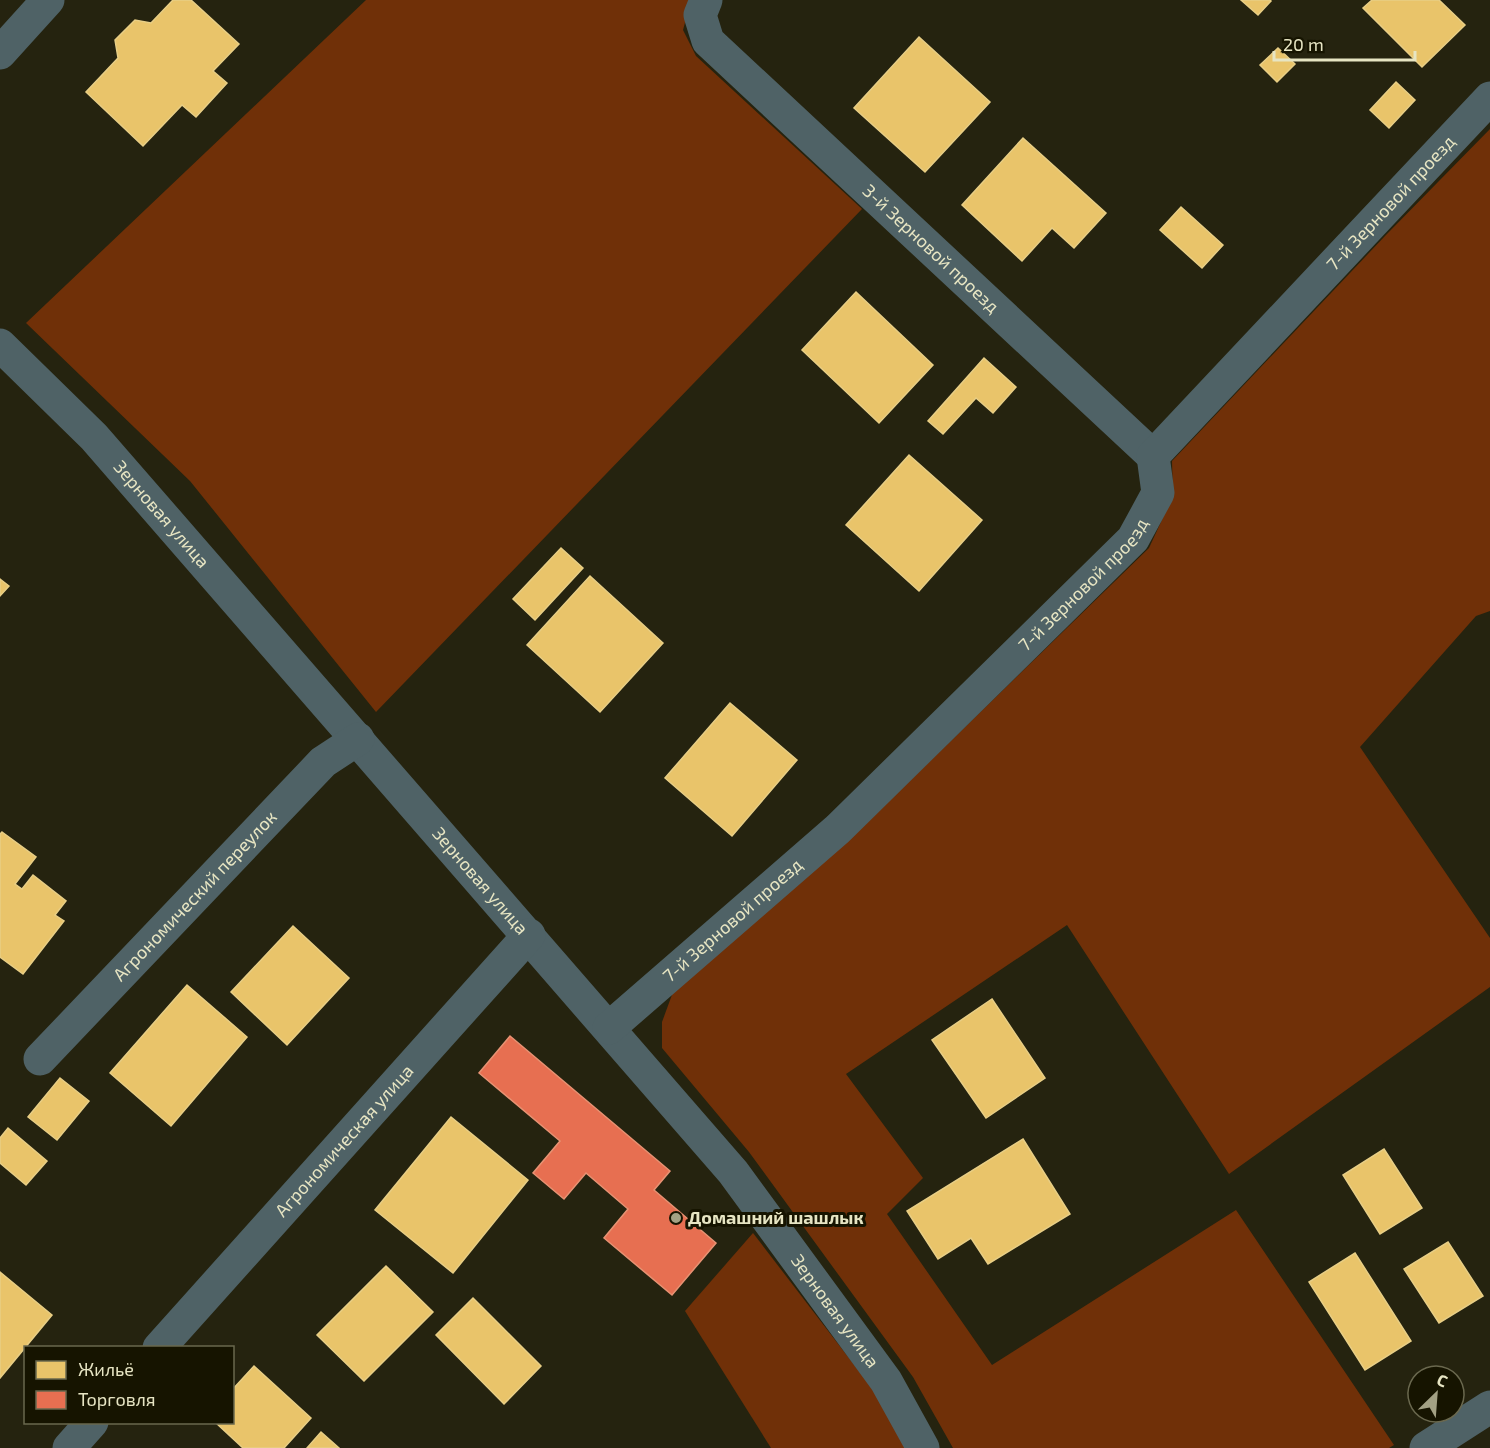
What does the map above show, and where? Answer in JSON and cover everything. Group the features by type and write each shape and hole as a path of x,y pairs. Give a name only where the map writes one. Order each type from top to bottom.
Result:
{"street":[{"path":"0,53 48,0"},
{"name":"3-й Зерновой проезд","path":"706,0 700,15 708,41 1153,456"},
{"name":"7-й Зерновой проезд","path":"609,1028 838,829 1133,539 1158,493 1153,456 1490,98"},
{"name":"Зерновая улица","path":"0,345 94,437 733,1172 886,1381 924,1448"},
{"name":"Агрономический переулок","path":"40,1059 323,762 358,739"},
{"name":"Агрономическая улица","path":"160,1346 529,935"},
{"path":"1426,1448 1490,1407"},
{"path":"69,1448 90,1424"}],"shaded area":[{"path":"366,0 691,0 683,30 696,56 862,209 376,712 190,481 26,323"},
{"path":"1490,129 1490,611 1476,616 1360,747 1490,938 1490,987 1229,1174 1067,925 846,1074 923,1178 887,1214 992,1365 1236,1210 1394,1445 1389,1448 953,1448 913,1377 749,1152 662,1048 662,1022 673,992 852,837 1149,548 1173,496 1172,461 1385,236"},
{"path":"753,1233 875,1392 905,1448 771,1448 685,1311"}],"building: Жильё":[{"path":"173,0 191,0 239,44 213,71 227,83 196,117 182,105 143,146 86,92 118,58 115,40 135,20 151,23"},
{"path":"1241,0 1270,0 1271,1 1258,15"},
{"path":"1372,0 1439,0 1465,25 1422,67 1363,8"},
{"path":"919,37 990,102 925,172 854,108"},
{"path":"1278,48 1295,64 1277,82 1260,65"},
{"path":"1396,82 1415,100 1389,128 1370,110"},
{"path":"1023,138 1106,213 1074,248 1052,228 1022,261 962,205"},
{"path":"1181,207 1223,245 1202,268 1160,230"},
{"path":"856,292 933,365 879,423 802,350"},
{"path":"984,358 1016,387 993,413 976,398 943,434 928,421"},
{"path":"909,455 982,520 919,591 846,525"},
{"path":"561,548 583,568 535,620 513,599"},
{"path":"590,576 663,643 600,712 527,645"},
{"path":"0,579 9,586 0,596"},
{"path":"730,703 797,760 732,836 665,778"},
{"path":"2,832 36,857 15,884 22,889 33,875 66,901 55,915 64,921 23,974 0,957 0,834"},
{"path":"293,926 349,978 287,1045 231,992"},
{"path":"187,985 247,1037 171,1126 110,1073"},
{"path":"992,999 1045,1078 986,1118 932,1040"},
{"path":"60,1078 89,1101 57,1140 28,1117"},
{"path":"451,1117 528,1180 453,1273 375,1210"},
{"path":"8,1128 47,1161 26,1185 0,1163 0,1138"},
{"path":"1023,1139 1070,1214 988,1264 971,1238 938,1259 907,1211"},
{"path":"1384,1149 1422,1208 1380,1234 1343,1175"},
{"path":"1448,1242 1483,1296 1439,1323 1404,1269"},
{"path":"1355,1253 1411,1341 1365,1370 1309,1282"},
{"path":"386,1266 433,1312 364,1381 317,1335"},
{"path":"0,1272 52,1315 24,1346 0,1378"},
{"path":"473,1298 541,1366 504,1404 436,1335"},
{"path":"254,1366 311,1418 284,1448 243,1448 217,1424 234,1424 234,1388"},
{"path":"321,1432 339,1448 307,1448"}],"building: Торговля":[{"path":"510,1036 670,1171 654,1190 716,1243 672,1295 604,1238 628,1209 586,1173 564,1199 533,1173 560,1141 479,1073"}],"place":[{"name":"Домашний шашлык","path":"676,1218"}]}
